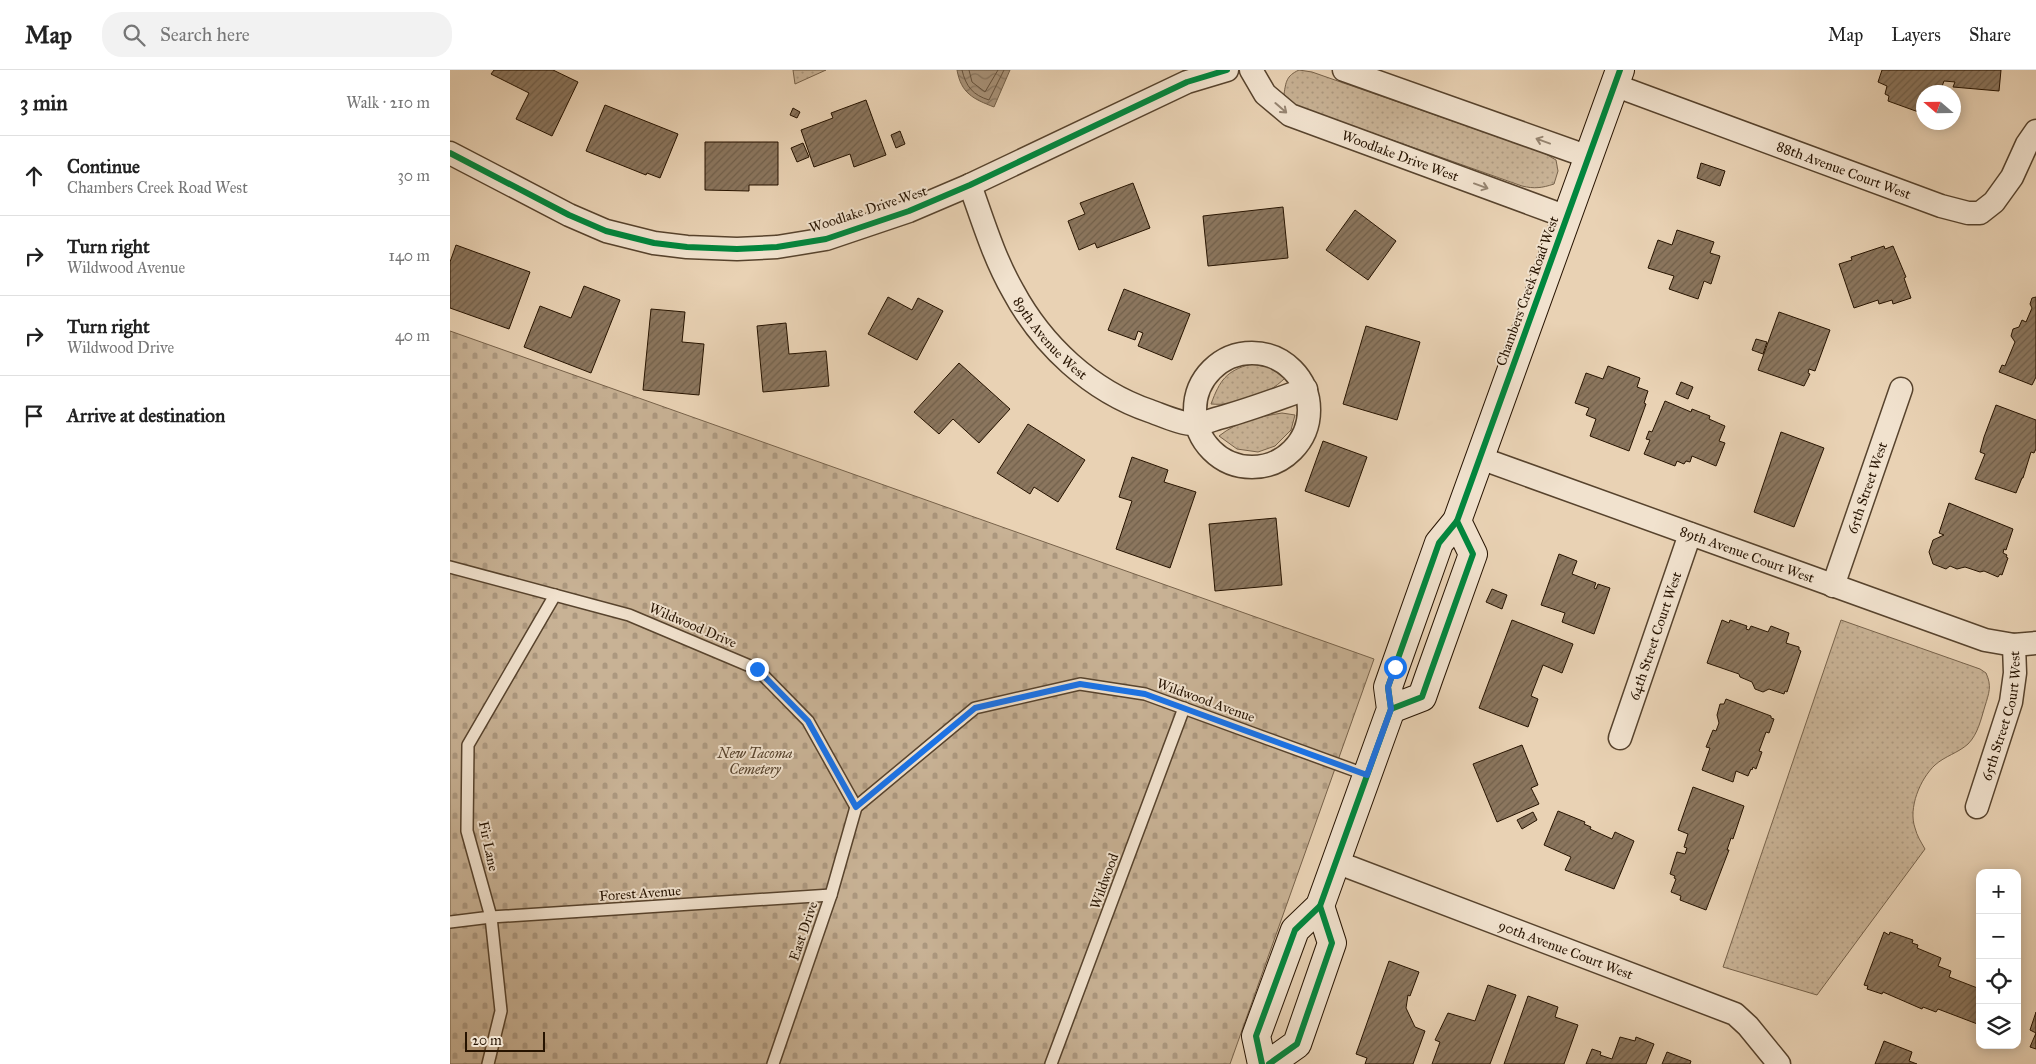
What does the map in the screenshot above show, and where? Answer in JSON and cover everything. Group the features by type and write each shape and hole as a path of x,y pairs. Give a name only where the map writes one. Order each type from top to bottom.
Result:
{"street":[{"name":"Woodlake Drive West","path":"450,153 569,215 606,231 654,243 687,247 737,249 777,247 826,239 909,211 970,185 1187,82 1227,70"},
{"name":"Woodlake Drive West","path":"1251,70 1265,94 1290,115 1567,217"},
{"path":"1344,70 1588,157"},
{"name":"Chambers Creek Road West","path":"1262,1064 1256,1036 1295,930 1320,906 1391,709 1388,687 1398,658 1439,544 1458,521 1617,77"},
{"name":"88th Avenue Court West","path":"1617,77 1941,206 1968,213 1980,213 2004,191 2026,144 2036,131"},
{"name":"89th Avenue West","path":"970,185 1012,290 1034,325 1063,358 1094,383 1138,407 1196,424 1234,414 1306,389"},
{"path":"1244,352 1263,353 1281,360 1296,372 1306,389 1310,407 1308,426 1299,443 1286,456 1270,465 1252,467 1233,464 1216,455 1204,441 1196,424 1195,405 1200,386 1210,370 1226,358 1244,352"},
{"name":"65th Street West","path":"1833,586 1901,389"},
{"name":"89th Avenue Court West","path":"1480,458 1985,640 2025,644"},
{"path":"1391,709 1422,697 1474,554 1458,521"},
{"name":"64th Street Court West","path":"1620,738 1690,534"},
{"name":"65th Street Court West","path":"1977,807 2011,702 2015,673 2025,644"},
{"name":"90th Avenue Court West","path":"1336,862 1735,1014 1748,1026 1779,1064"},
{"path":"1269,1064 1298,1044 1332,943 1320,906"}],"lane":[{"name":"Wildwood Drive","path":"450,567 629,615 757,669 808,721 856,807"},
{"name":"Fir Lane","path":"488,1064 501,1011 491,918 467,831 468,745 555,594"},
{"name":"Wildwood Avenue","path":"856,807 975,708 1080,684 1145,694 1367,775"},
{"name":"Wildwood","path":"1052,1064 1184,708"},
{"name":"East Drive","path":"773,1064 832,895 856,807"},
{"name":"Forest Avenue","path":"450,922 832,895"}],"green space":[{"path":"793,70 826,70 795,84"},
{"path":"1299,70 1312,72 1544,153 1556,160 1558,171 1554,184 1538,188 1522,186 1296,106 1284,94 1287,80"},
{"name":"New Tacoma Cemetery","path":"450,331 1374,659 1230,1064 450,1064"},
{"path":"1251,364 1274,368 1285,378 1269,390 1251,399 1241,402 1211,404 1221,383 1230,373"},
{"path":"1282,413 1295,415 1291,430 1275,446 1258,452 1237,449 1219,436 1249,420"},
{"path":"1841,620 1980,669 1986,673 1989,690 1979,726 1974,736 1964,747 1935,765 1920,786 1914,803 1913,820 1917,834 1925,849 1817,995 1723,967"}],"water":[{"path":"957,70 1010,70 994,107 974,98 965,90"}],"building":[{"path":"494,70 553,70 578,82 552,136 516,119 529,93 491,74"},
{"path":"1882,70 2001,70 1999,91 1961,88 1961,85 1954,85 1955,82 1944,81 1943,85 1916,85 1916,111 1888,101 1889,96 1885,94 1887,86 1878,82"},
{"path":"866,100 886,155 854,167 850,154 814,167 801,130 833,118 831,113"},
{"path":"605,105 678,134 660,178 647,173 646,175 586,151"},
{"path":"793,108 800,112 797,118 790,115"},
{"path":"900,131 905,144 896,148 891,135"},
{"path":"705,142 778,142 778,185 749,185 749,191 705,190"},
{"path":"803,143 809,157 797,162 791,148"},
{"path":"1701,163 1725,171 1720,186 1697,178"},
{"path":"1133,183 1150,228 1097,248 1095,243 1079,250 1068,221 1085,214 1080,203"},
{"path":"1283,207 1288,258 1208,266 1203,216"},
{"path":"1355,210 1396,241 1368,280 1326,250"},
{"path":"1677,230 1714,242 1710,253 1720,256 1711,284 1704,281 1698,299 1669,289 1674,276 1648,268 1658,240 1672,245"},
{"path":"456,245 530,272 509,329 450,308 450,262"},
{"path":"1884,246 1885,249 1893,246 1906,277 1904,278 1911,298 1893,304 1892,300 1879,304 1878,300 1854,308 1839,264 1852,260 1851,257"},
{"path":"584,286 620,300 591,373 524,347 540,306 571,318"},
{"path":"1124,289 1190,314 1172,360 1138,346 1143,333 1138,331 1135,340 1108,330"},
{"path":"888,297 912,310 918,298 943,311 917,360 868,334"},
{"path":"2036,297 2036,377 2032,385 1999,372 2002,365 2005,366 2015,342 2011,336 2013,329 2019,327 2022,320 2026,322 2032,308 2030,304 2032,298"},
{"path":"651,309 685,312 682,342 704,344 699,395 643,390"},
{"path":"1779,312 1830,330 1815,371 1809,369 1808,373 1810,374 1804,386 1758,370"},
{"path":"786,323 789,354 826,351 829,386 763,392 757,326"},
{"path":"1366,326 1420,342 1397,420 1343,404"},
{"path":"1756,339 1767,342 1763,354 1752,350"},
{"path":"959,363 1010,409 979,443 953,419 939,434 914,412"},
{"path":"1608,366 1640,378 1637,387 1648,391 1644,403 1646,404 1629,451 1590,436 1596,419 1586,415 1589,408 1575,403 1586,373 1603,379"},
{"path":"1681,382 1693,387 1688,399 1676,394"},
{"path":"1665,401 1691,412 1692,409 1710,416 1709,419 1725,426 1719,441 1725,443 1716,466 1692,456 1690,462 1686,461 1684,464 1677,461 1675,466 1644,454 1650,440 1646,439 1649,431 1652,432"},
{"path":"1996,405 2036,420 2036,449 2034,453 2031,452 2016,493 1975,479 1985,454 1980,452 1984,437"},
{"path":"1028,424 1085,460 1058,502 1034,487 1030,494 997,473"},
{"path":"1781,432 1824,448 1794,527 1754,512"},
{"path":"1323,441 1367,457 1349,507 1305,491"},
{"path":"1132,457 1168,470 1164,482 1196,492 1170,568 1116,549 1132,501 1119,497"},
{"path":"1949,503 2013,529 2006,550 2004,549 2003,553 2008,558 2002,575 2000,574 1998,577 1984,571 1980,572 1965,567 1957,569 1950,566 1946,569 1933,564 1929,552 1933,540 1944,535 1939,533"},
{"path":"1276,518 1282,585 1215,591 1209,524"},
{"path":"1559,554 1577,561 1572,574 1596,583 1594,588 1596,589 1598,584 1610,588 1594,634 1562,622 1565,613 1541,605"},
{"path":"1492,589 1507,595 1502,609 1486,602"},
{"path":"1512,620 1573,644 1562,673 1543,665 1531,696 1538,699 1528,727 1479,708"},
{"path":"1722,620 1729,623 1730,620 1747,626 1746,629 1749,630 1751,626 1768,632 1771,626 1789,633 1786,643 1799,647 1801,651 1787,692 1785,691 1784,694 1769,689 1763,692 1755,689 1752,682 1740,677 1739,674 1707,663"},
{"path":"1726,699 1771,716 1774,719 1769,733 1766,732 1759,751 1762,752 1756,769 1753,767 1748,776 1736,771 1733,782 1702,770 1710,748 1706,747 1713,730 1716,731 1719,723 1717,715 1720,704 1724,704"},
{"path":"1522,745 1538,785 1531,788 1539,804 1497,822 1473,764"},
{"path":"1693,787 1744,806 1706,910 1680,900 1681,896 1671,892 1676,879 1674,878 1675,876 1670,874 1677,852 1685,854 1687,848 1684,847 1688,834 1678,830"},
{"path":"1558,811 1585,822 1584,824 1591,827 1590,829 1612,839 1615,832 1634,841 1614,889 1565,870 1571,857 1544,845"},
{"path":"1533,812 1537,820 1522,829 1517,820"},
{"path":"1884,932 1889,935 1890,932 1913,940 1912,943 1918,945 1917,948 1941,958 1938,966 1951,971 1949,977 1976,987 1976,1023 1938,1009 1936,1012 1923,1007 1922,1009 1883,992 1882,994 1867,989 1868,986 1864,985"},
{"path":"1389,961 1419,972 1410,996 1408,995 1406,1008 1415,1027 1425,1031 1413,1064 1365,1064 1367,1058 1356,1054"},
{"path":"1488,985 1516,995 1490,1064 1432,1064 1440,1042 1435,1040 1448,1013 1475,1021"},
{"path":"1528,996 1558,1007 1555,1017 1578,1025 1564,1064 1504,1064"},
{"path":"2036,1012 2036,1033 2030,1030"},
{"path":"2036,1033 2036,1049 2030,1047"},
{"path":"1620,1037 1635,1041 1636,1037 1654,1044 1646,1064 1586,1064 1592,1049 1601,1052 1600,1055 1612,1059"},
{"path":"1884,1041 1912,1052 1909,1061 1917,1064 1875,1064"},
{"path":"1667,1052 1691,1061 1690,1064 1662,1064"}],"cycle path":[{"path":"450,153 569,215 606,231 654,243 687,247 737,249 777,247 826,239 909,211 970,185 1187,82 1227,70"},
{"path":"1262,1064 1256,1036 1295,930 1320,906 1391,709 1388,687 1439,543 1457,521 1620,70"},
{"path":"1391,709 1422,697 1473,554 1457,521"},
{"path":"1269,1064 1297,1044 1332,943 1320,906"}],"route":[{"path":"757,669 808,721 856,807 975,708 1080,684 1145,694 1367,775 1391,709 1388,687 1395,667"}]}
